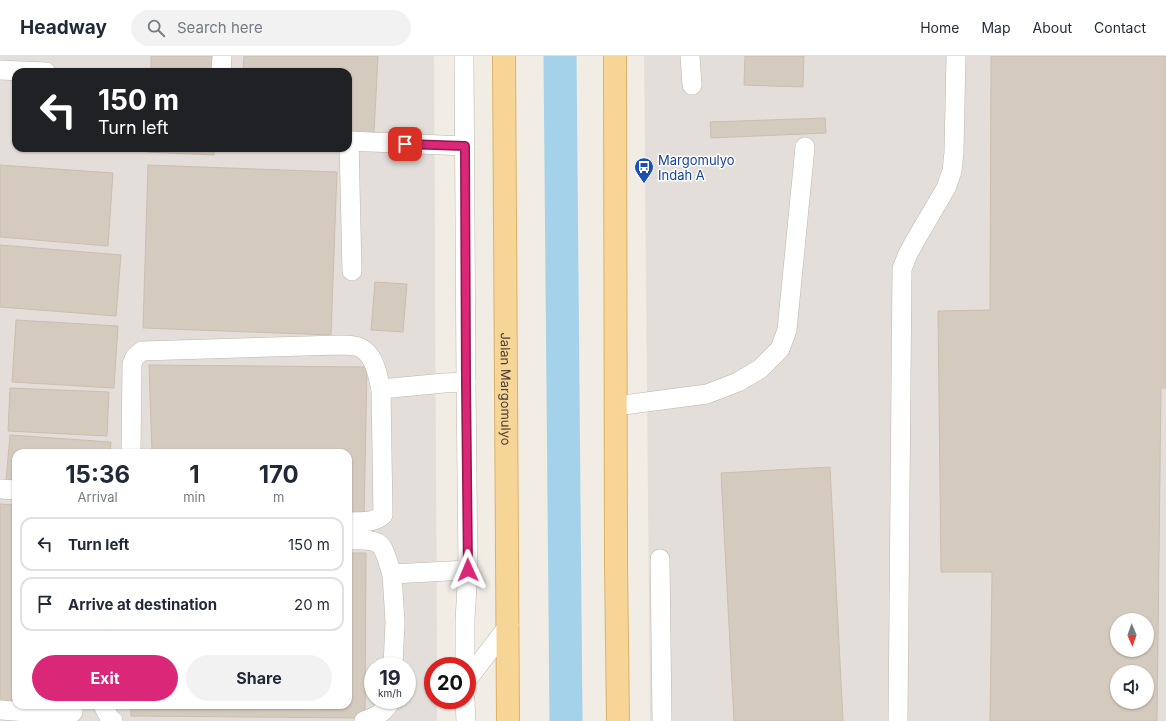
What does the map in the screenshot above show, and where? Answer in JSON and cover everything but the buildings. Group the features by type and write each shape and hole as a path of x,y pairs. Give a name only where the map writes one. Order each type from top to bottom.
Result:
{"main road":[{"name":"Jalan Margomulyo","path":"504,56 509,625 508,721"},
{"path":"615,56 616,564 618,721"}],"lane":[{"path":"221,68 222,56"},
{"path":"464,56 468,570 465,620 465,657"},
{"path":"690,56 692,85"},
{"path":"898,721 902,269 914,241 946,188 952,171 954,152 956,56"},
{"path":"0,70 12,71"},
{"path":"352,141 465,146"},
{"path":"616,406 707,394 738,382 760,369 780,349 787,330 805,147"},
{"path":"348,152 352,271"},
{"path":"131,449 132,364 135,357 142,351 339,345 356,346 365,351 372,359 382,389 382,515 378,520 374,521 352,522"},
{"path":"382,389 466,382"},
{"path":"0,489 12,490"},
{"path":"352,540 364,540 378,543 382,546 392,574 395,622 393,657"},
{"path":"660,559 662,721"},
{"path":"392,574 468,570"},
{"path":"476,668 509,625"},
{"path":"0,710 69,716 73,712 73,709"},
{"path":"105,709 110,720 114,721"},
{"path":"364,721 374,718 386,709"},
{"path":"465,709 466,721"}],"shaded area":[{"path":"0,56 434,56 437,657 424,657 424,709 437,709 437,721 0,721"},
{"path":"644,56 1166,56 1166,721 650,721"}],"waterway":[{"path":"560,56 566,721"}],"place":[{"name":"Margomulyo Indah A","path":"644,184"}],"route":[{"path":"405,144 465,146 468,570"}]}
